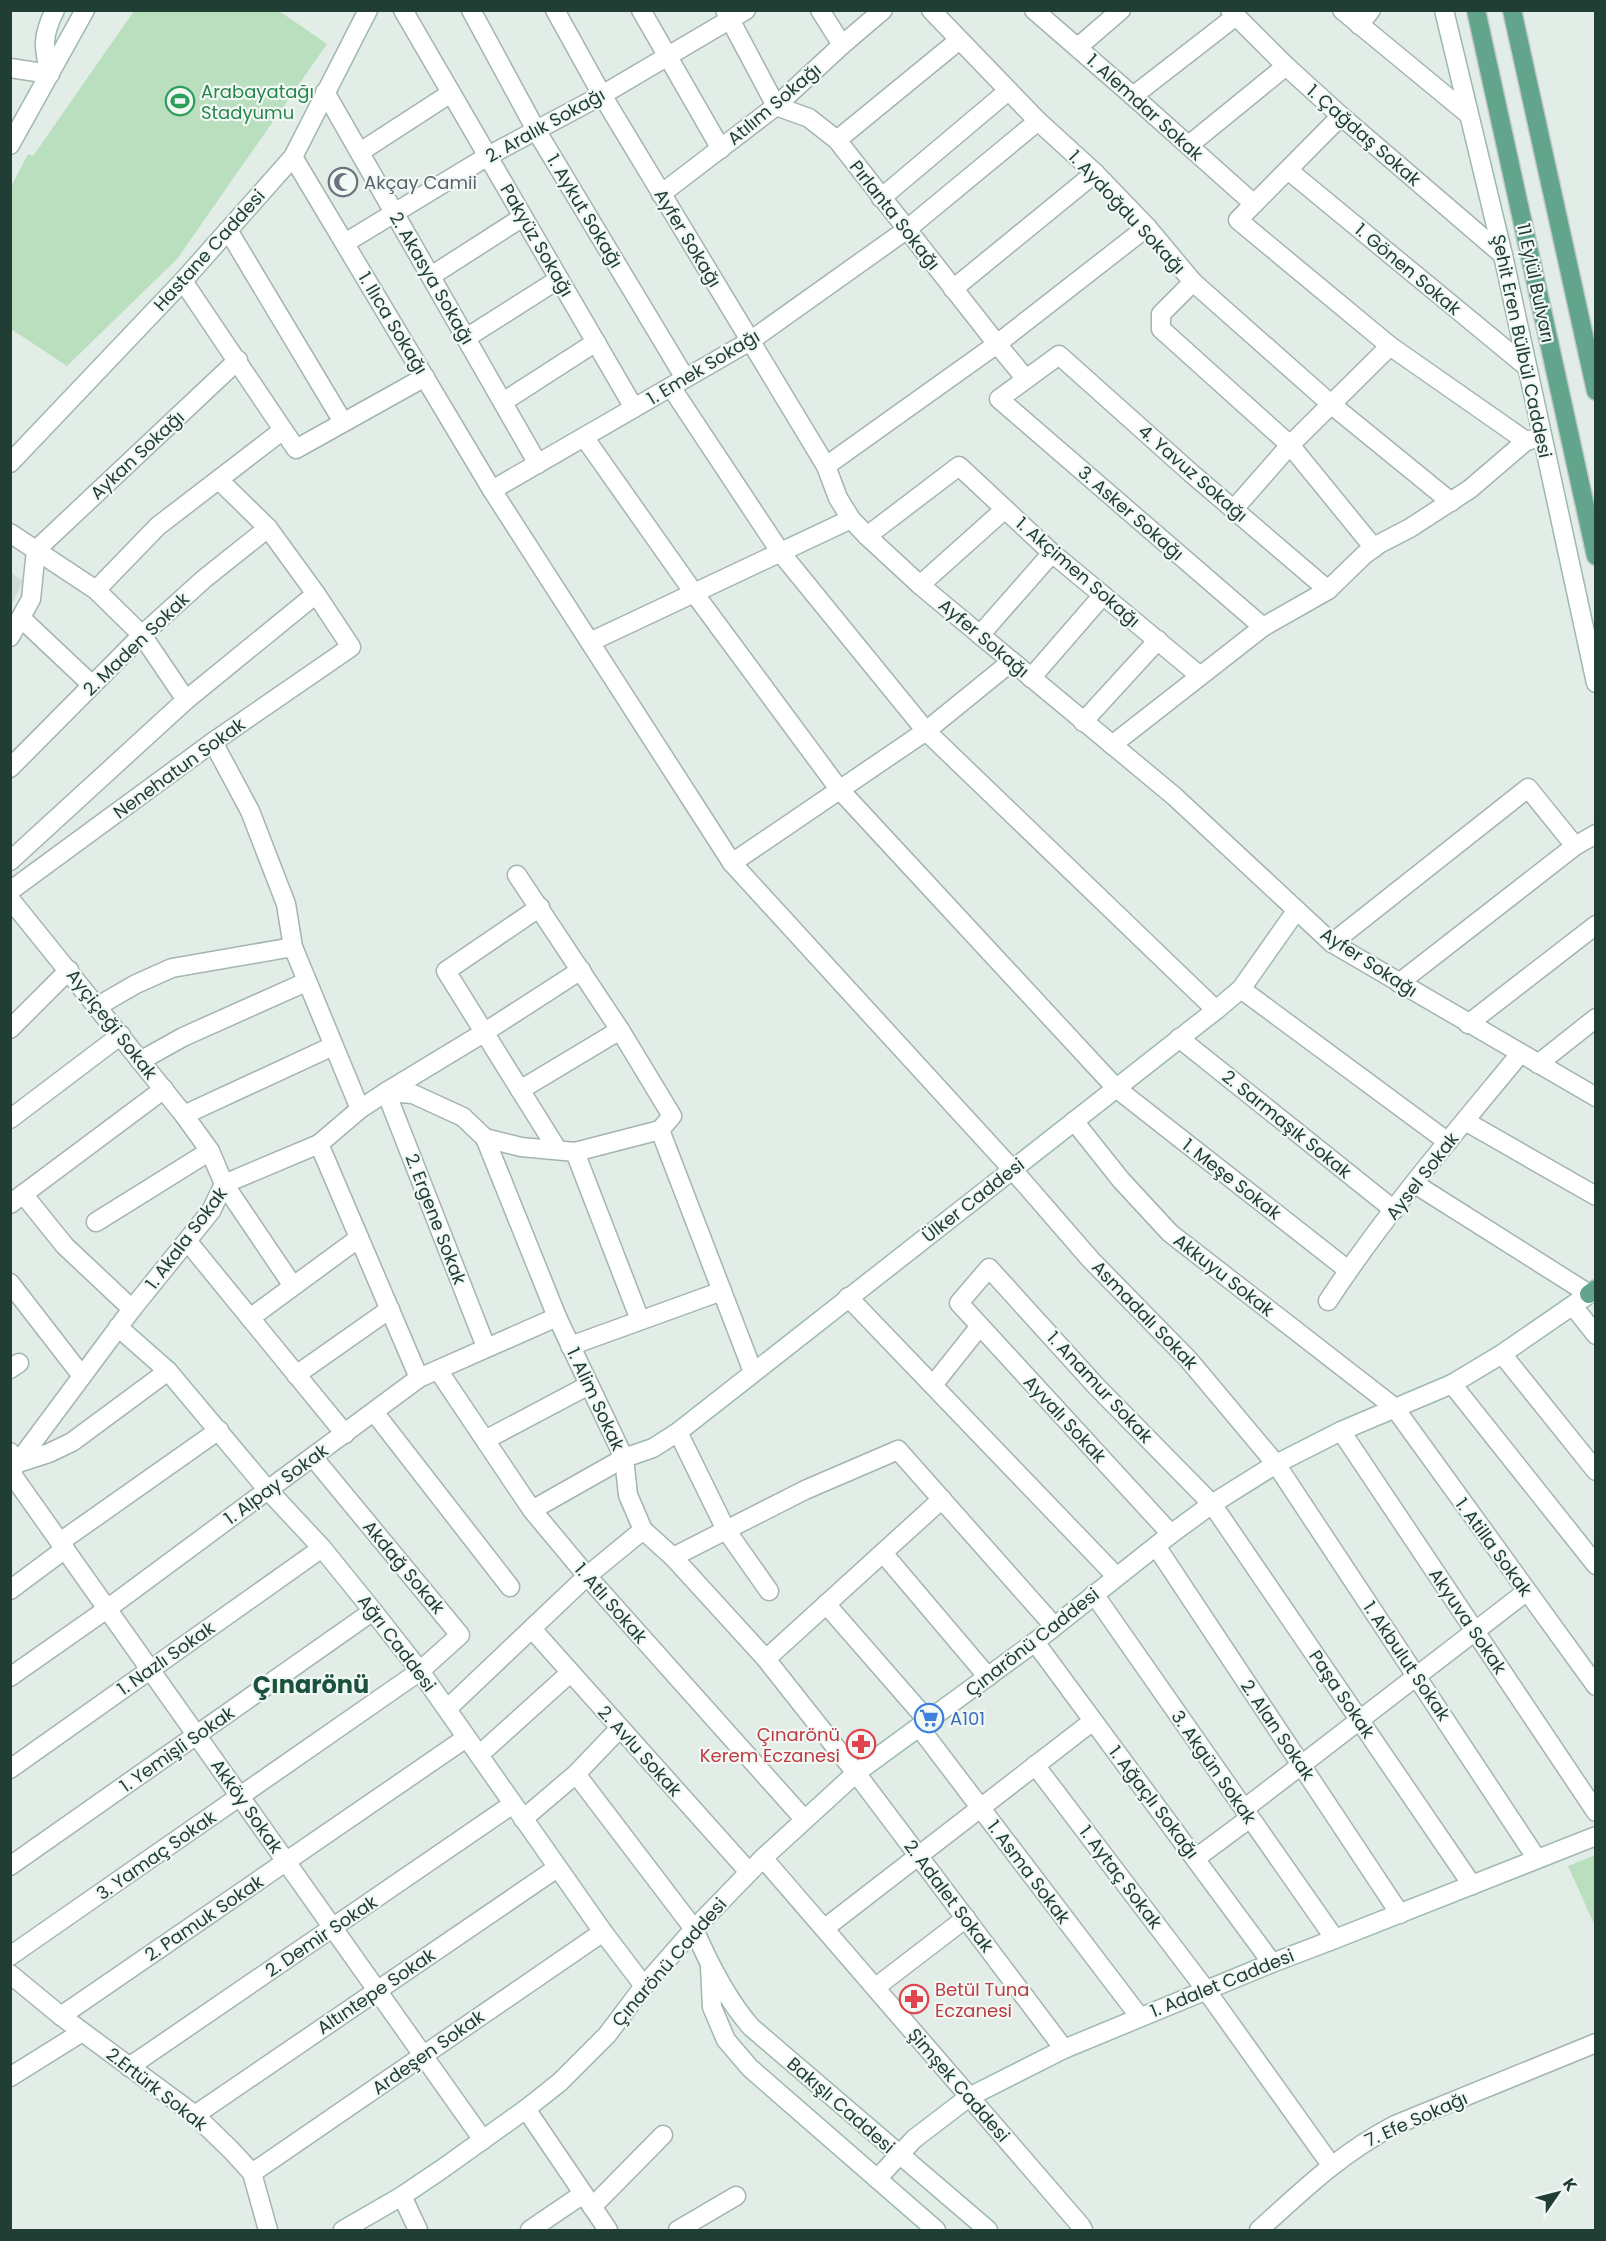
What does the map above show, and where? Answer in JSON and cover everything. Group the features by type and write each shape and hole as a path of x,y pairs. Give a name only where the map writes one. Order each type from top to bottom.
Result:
{"main road":[{"name":"11 Eylül Bulvarı","path":"1476,10 1596,556"},
{"name":"11 Eylül Bulvarı","path":"1512,10 1596,391"}],"street":[{"path":"50,74 44,37 55,10"},
{"path":"10,145 85,10"},
{"name":"Hastane Caddesi","path":"10,463 183,280 293,157 368,10"},
{"name":"Pakyüz Sokağı","path":"403,10 634,408"},
{"name":"1. Aykut Sokağı","path":"471,10 678,382 781,553 926,731 1216,1010"},
{"name":"Ayfer Sokağı","path":"555,10 661,194 826,466 837,498 851,519 867,536 920,585 1174,796 1332,943 1596,1097"},
{"path":"641,10 721,149"},
{"name":"2. Aralık Sokağı","path":"345,243 488,156 667,57 728,16 746,10"},
{"path":"820,10 842,45"},
{"name":"Atılım Sokağı","path":"661,194 776,106 883,10"},
{"name":"1. Aydoğdu Sokağı","path":"931,10 958,41 1038,121 1095,173 1147,227 1192,282 1332,405 1451,502"},
{"name":"1. Alemdar Sokak","path":"1034,10 1254,204"},
{"path":"1078,47 1121,10"},
{"path":"1342,10 1468,114"},
{"path":"1359,25 1371,10"},
{"name":"Şehit Eren Bülbül Caddesi","path":"1444,10 1503,255 1527,367 1534,439 1596,683"},
{"path":"1133,96 1233,13"},
{"name":"1. Çağdaş Sokak","path":"1233,13 1341,116 1503,255"},
{"path":"728,16 776,106"},
{"path":"837,140 958,41"},
{"path":"1189,145 1286,66"},
{"path":"10,68 50,74"},
{"path":"881,198 1008,91"},
{"name":"2. Akasya Sokağı","path":"325,92 538,464"},
{"path":"360,152 451,93"},
{"name":"Pırlanta Sokağı","path":"776,106 809,118 837,140 1026,379"},
{"path":"1112,745 1263,627 1328,590 1374,548 1451,502 1534,439 1390,346 1238,220 1341,116"},
{"name":"1. Emek Sokağı","path":"492,490 750,341 906,230 1038,121"},
{"name":"1. Ilıca Sokağı","path":"293,157 492,490 732,863"},
{"name":"1. Gönen Sokak","path":"1288,170 1527,367"},
{"path":"953,289 1095,173"},
{"path":"431,276 523,217"},
{"path":"826,466 997,344 1147,227"},
{"path":"228,230 343,422"},
{"path":"466,338 559,279"},
{"path":"183,280 296,449 424,377"},
{"path":"1192,282 1161,314 1161,328 1290,445 1374,548"},
{"path":"503,402 596,342"},
{"path":"1234,509 1290,445 1390,346"},
{"name":"4. Yavuz Sokağı","path":"1026,379 1059,355 1328,590"},
{"name":"Aykan Sokağı","path":"36,550 238,360"},
{"name":"3. Asker Sokağı","path":"1026,379 999,399 1263,627"},
{"path":"96,590 158,526 283,430"},
{"name":"1. Meşe Sokak","path":"584,437 694,593 839,789 1116,1088 1348,1270"},
{"name":"1. Akçimen Sokağı","path":"867,536 959,466 1052,553 1199,675"},
{"path":"10,861 186,700 316,594 268,528 219,480"},
{"path":"920,585 1005,510"},
{"path":"590,642 851,519"},
{"name":"2. Maden Sokak","path":"10,768 142,635 204,579 268,528"},
{"path":"10,533 96,590 142,635 186,700"},
{"path":"10,637 32,599 36,550"},
{"path":"980,635 1052,553"},
{"name":"Nenehatun Sokak","path":"12,901 213,742 351,647 316,594"},
{"path":"1031,678 1103,595"},
{"path":"21,618 92,685"},
{"path":"1083,722 1158,640"},
{"path":"732,863 926,731 1011,662"},
{"path":"213,742 250,811 286,904 293,947 360,1109"},
{"path":"1332,943 1528,788 1575,846"},
{"path":"1399,983 1575,846 1596,834"},
{"name":"Asmadalı Sokak","path":"732,863 1012,1169 1091,1260 1188,1359 1275,1464"},
{"path":"386,1092 413,1094 443,1106 463,1117 485,1138 521,1147 566,1151 660,1130 672,1116 620,1030 517,875"},
{"name":"Ayçiçeği Sokak","path":"12,901 184,1115 210,1151 224,1185 293,1286"},
{"path":"540,907 446,971 520,1090 566,1151 640,1320"},
{"name":"Ülker Caddesi","path":"532,1510 624,1458 652,1448 678,1432 1241,989 1296,911"},
{"path":"1468,1024 1596,925"},
{"path":"98,1006 136,984 172,968 293,947"},
{"path":"10,1029 69,970"},
{"name":"1. Akala Sokak","path":"13,1465 132,1309 211,1212 224,1185 319,1144 360,1109 581,970"},
{"path":"140,1061 183,1037 306,982"},
{"path":"1241,989 1448,1142"},
{"path":"1538,1064 1596,1018"},
{"path":"520,1090 620,1030"},
{"path":"10,1119 121,1035"},
{"name":"2. Sarmaşık Sokak","path":"1179,1038 1394,1210"},
{"path":"184,1115 333,1046"},
{"name":"Aysel Sokak","path":"1328,1301 1348,1270 1394,1210 1520,1054"},
{"path":"132,1309 17,1199 164,1089"},
{"name":"2. Ergene Sokak","path":"386,1092 486,1347"},
{"name":"Akkuyu Sokak","path":"1074,1121 1121,1179 1170,1233 1394,1407"},
{"path":"1465,1121 1596,1196"},
{"path":"660,1130 753,1372"},
{"name":"1. Alim Sokak","path":"485,1138 557,1317 624,1458 628,1495 643,1530 673,1557 766,1659 856,1773"},
{"path":"319,1144 419,1378"},
{"path":"96,1222 210,1151"},
{"path":"1415,1184 1594,1293"},
{"path":"250,1318 359,1238"},
{"path":"188,1242 345,1434"},
{"name":"1. Anamur Sokak","path":"959,1303 990,1268 1096,1386 1212,1504"},
{"path":"10,1284 82,1376"},
{"path":"570,1346 722,1291"},
{"name":"Çınarönü Caddesi","path":"343,2230 402,2196 526,2109 560,2082 607,2035 644,1986 694,1929 763,1858 856,1773 1035,1642 1171,1534 1212,1504 1275,1464 1394,1407 1452,1384 1594,1293"},
{"path":"849,1297 1116,1576"},
{"name":"Ayvalı Sokak","path":"959,1303 1171,1534"},
{"path":"1573,1306 1596,1335"},
{"path":"296,1375 390,1309"},
{"name":"1. Alpay Sokak","path":"10,1677 107,1609 419,1378 557,1317"},
{"path":"933,1385 980,1326"},
{"name":"Ağrı Caddesi","path":"118,1327 168,1371 267,1489 322,1548 373,1611 420,1671 557,1868 644,1986"},
{"path":"1502,1354 1596,1471"},
{"name":"1. Atlı Sokak","path":"438,1370 532,1510 587,1576 804,1820"},
{"path":"13,1465 72,1442 168,1371"},
{"path":"1452,1384 1596,1565"},
{"path":"485,1440 589,1385"},
{"name":"1. Atilla Sokak","path":"1394,1407 1596,1686"},
{"path":"374,1412 510,1587"},
{"path":"10,1590 62,1545 219,1430"},
{"name":"Akyuva Sokak","path":"1341,1431 1596,1812"},
{"path":"678,1432 726,1530 769,1591"},
{"path":"673,1557 805,1490 898,1450 1054,1626"},
{"name":"Akdağ Sokak","path":"313,1457 460,1635 420,1671"},
{"name":"1. Akbulut Sokak","path":"1275,1464 1538,1859"},
{"name":"Akköy Sokak","path":"13,1465 62,1545 483,2140"},
{"path":"766,1659 942,1499"},
{"name":"Paşa Sokak","path":"1212,1504 1472,1885"},
{"path":"447,1709 587,1576 643,1530"},
{"name":"2. Alan Sokak","path":"1156,1546 1400,1914"},
{"name":"1. Nazlı Sokak","path":"10,1769 322,1548"},
{"path":"883,1553 988,1677"},
{"path":"1196,1858 1302,1765 1526,1592"},
{"name":"3. Akgün Sokak","path":"1094,1594 1335,1940"},
{"name":"1. Asma Sokak","path":"826,1604 923,1724 980,1808 1140,2016"},
{"name":"1. Yemişli Sokak","path":"10,1866 373,1611"},
{"name":"2. Avlu Sokak","path":"532,1629 749,1872"},
{"name":"1. Ağaçlı Sokağı","path":"1035,1642 1272,1963"},
{"name":"3. Yamaç Sokak","path":"10,1956 420,1671"},
{"path":"479,1755 570,1673"},
{"path":"825,1928 1093,1721"},
{"name":"2. Demir Sokak","path":"129,2067 333,1927 576,1774 620,1728"},
{"name":"2. Pamuk Sokak","path":"61,2016 466,1738"},
{"name":"1. Aytaç Sokak","path":"1035,1765 1206,1990 1331,2165"},
{"name":"2. Adalet Sokak","path":"856,1773 1064,2049"},
{"name":"Bakışlı Caddesi","path":"576,1774 694,1929 710,1966 737,2011 752,2027 988,2230"},
{"name":"1. Adalet Caddesi","path":"877,2179 914,2139 969,2097 1064,2049 1272,1963 1596,1836"},
{"name":"Şimşek Caddesi","path":"763,1858 1083,2230"},
{"name":"Altıntepe Sokak","path":"195,2115 557,1868"},
{"path":"876,1987 966,1918"},
{"name":"Ardeşen Sokak","path":"252,2173 603,1932"},
{"name":"Bakışlı Caddesi","path":"710,1966 712,2007 726,2040 750,2068 936,2230"},
{"name":"2.Ertürk Sokak","path":"13,1980 195,2115 252,2173 268,2230"},
{"path":"10,2076 82,2032"},
{"name":"7. Efe Sokağı","path":"1259,2230 1331,2165 1366,2140 1395,2125 1596,2043"},
{"path":"526,2109 608,2230"},
{"path":"530,2230 588,2200 663,2135"},
{"path":"402,2196 418,2230"},
{"path":"678,2230 736,2196"}],"shaded area":[{"path":"11,573 23,581 11,606"}],"green space":[{"name":"Arabayatağı Stadyumu","path":"134,11 279,11 327,44 177,259 67,366 11,329 11,187 28,154 33,156"},
{"path":"1595,1855 1595,1926 1568,1866"}],"place":[{"name":"Arabayatağı Stadyumu","path":"180,101"},
{"name":"Akçay Camii","path":"343,182"},
{"name":"A101","path":"929,1718"},
{"name":"Çınarönü Kerem Eczanesi","path":"861,1744"},
{"name":"Betül Tuna Eczanesi","path":"914,1999"}],"district":[{"name":"Çınarönü","path":"311,1684"}]}
